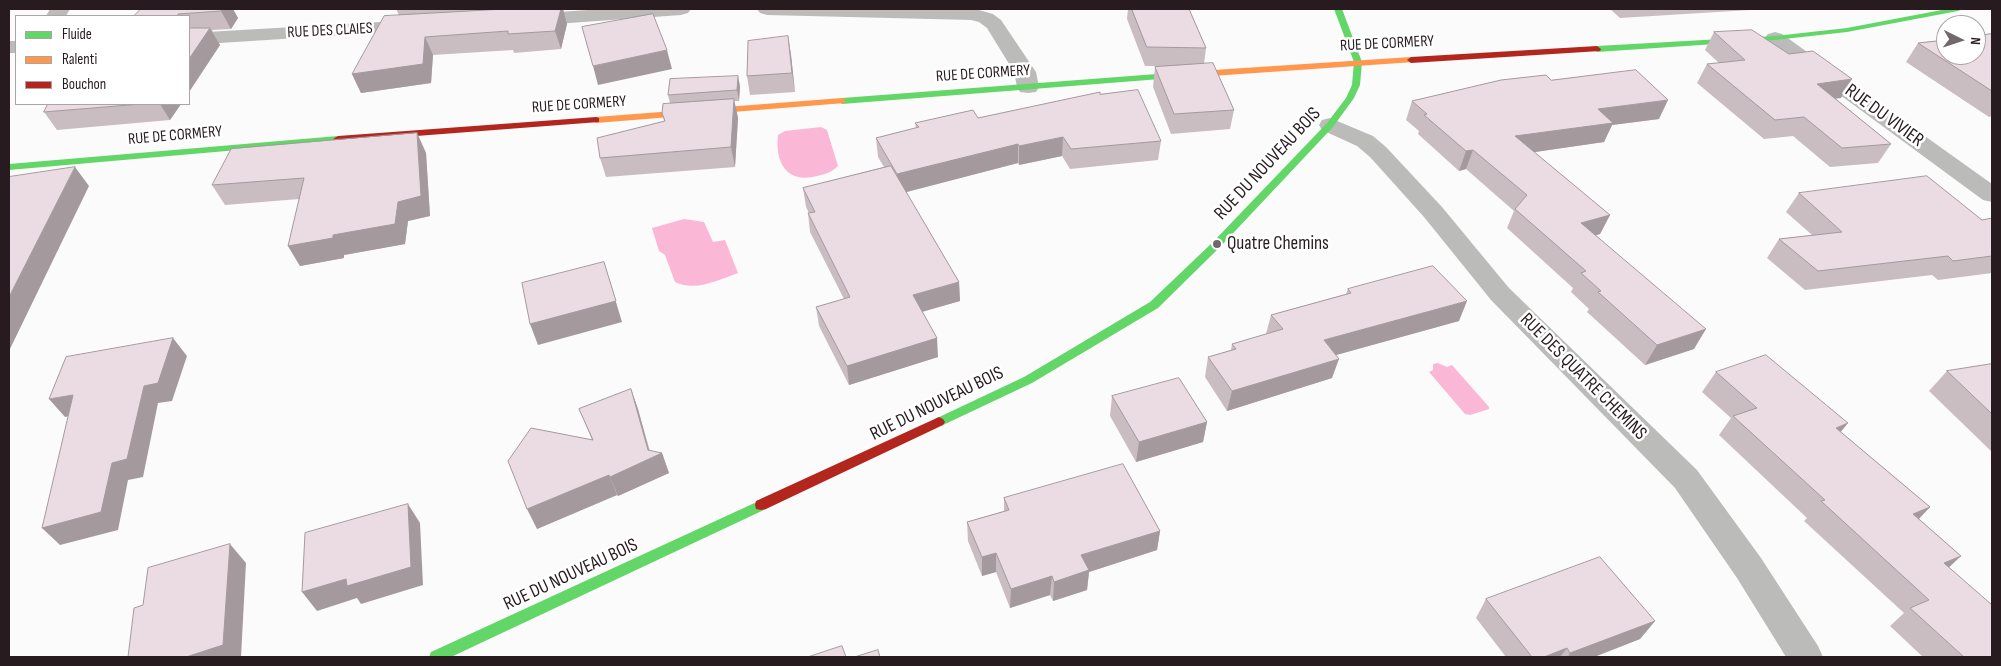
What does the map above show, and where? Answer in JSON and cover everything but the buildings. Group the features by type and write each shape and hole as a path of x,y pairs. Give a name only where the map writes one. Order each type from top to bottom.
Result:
{"main road":[{"path":"1338,9 1358,62"},
{"name":"RUE DE CORMERY","path":"9,167 236,147 1358,62 1775,38 1847,30 1958,9"},
{"name":"RUE DU NOUVEAU BOIS","path":"436,657 1028,380 1154,305 1217,244 1330,125 1353,92 1356,85 1358,62"}],"street":[{"path":"505,21 681,9"},
{"path":"767,9 945,12 972,14 986,18 994,24 1025,72 1028,87"},
{"name":"RUE DES CLAIES","path":"190,38 437,25"},
{"name":"RUE DU VIVIER","path":"1775,38 1992,195"},
{"name":"RUE DES QUATRE CHEMINS","path":"1330,125 1365,141 1378,152 1433,212 1500,294 1686,480 1749,568 1804,657"}],"shaded area":[{"path":"821,127 827,130 838,166 829,172 806,178 790,174 785,169 778,154 778,135 785,131"},
{"path":"684,219 704,222 713,242 725,240 738,273 707,284 691,286 675,282 665,255 659,251 652,228"},
{"path":"1438,363 1447,367 1452,365 1489,409 1470,415 1465,414 1429,372 1433,370 1433,364"}],"traffic: fast":[{"path":"939,422 1028,380 1154,305 1217,244 1330,125 1350,98 1356,85 1358,62 1338,9"},
{"path":"1597,49 1775,38 1847,30 1958,9"},
{"path":"842,101 1183,75"},
{"path":"9,167 338,139"},
{"path":"436,657 761,505"}],"traffic: slow":[{"path":"1183,75 1411,60"},
{"path":"596,120 842,101"}],"traffic: jam":[{"path":"1411,60 1597,49"},
{"path":"338,139 596,120"},
{"path":"761,505 939,422"}],"place":[{"name":"Quatre Chemins","path":"1217,244"}]}
